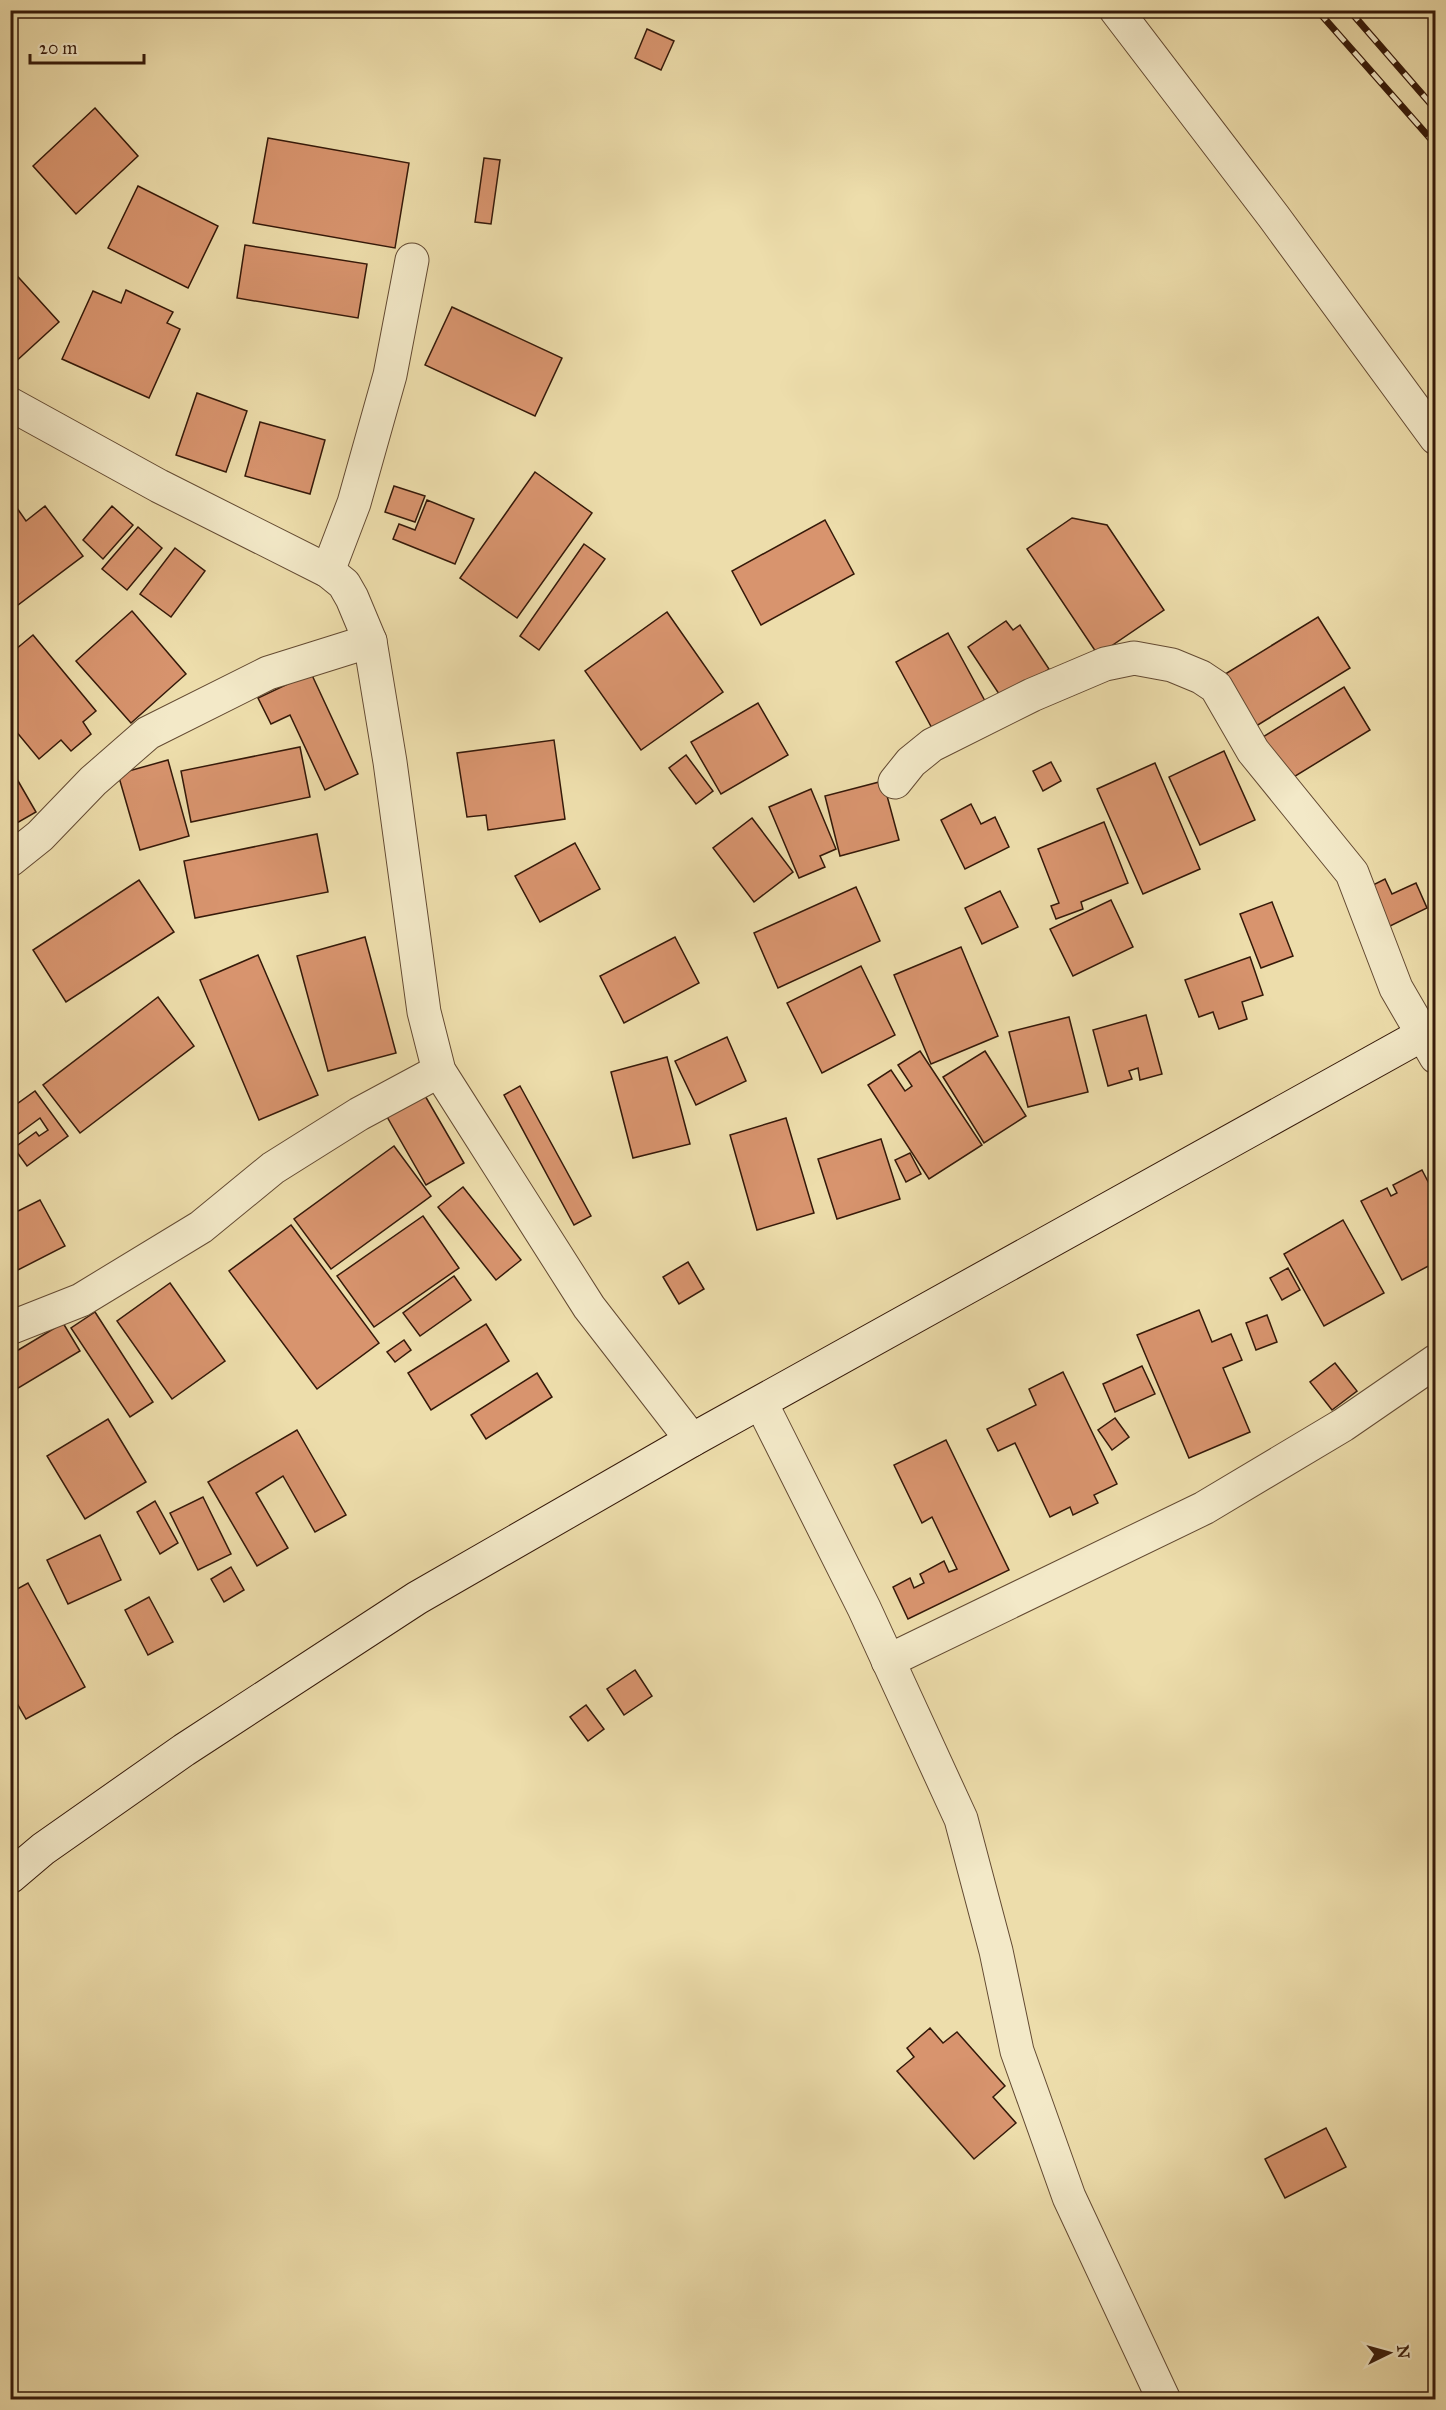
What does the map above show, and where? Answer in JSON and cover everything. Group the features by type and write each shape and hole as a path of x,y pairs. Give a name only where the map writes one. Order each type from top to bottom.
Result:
{"street":[{"path":"1116,10 1274,217 1436,438"},
{"path":"328,571 354,503 390,375 412,260"},
{"path":"10,404 159,486 328,571 344,584 370,641 390,762 424,1012 439,1071 589,1307 692,1440"},
{"path":"10,860 40,836 93,781 148,733 268,673 370,641"},
{"path":"10,1877 43,1849 184,1750 417,1598 692,1440 1432,1039 1396,988 1352,873 1253,751 1216,687 1201,677 1172,665 1134,658 1105,664 1032,695 932,745 911,762 895,782"},
{"path":"10,1328 81,1300 201,1227 273,1168 359,1114 439,1071"},
{"path":"888,1661 1204,1508 1342,1425 1436,1361"},
{"path":"760,1403 864,1608 961,1819 996,1952 1017,2051 1065,2186 1164,2400"}],"building":[{"path":"647,29 674,41 661,70 635,58"},
{"path":"95,108 138,156 76,214 33,166"},
{"path":"268,138 409,163 395,248 253,223"},
{"path":"484,158 500,160 491,224 475,222"},
{"path":"138,186 218,226 188,288 108,248"},
{"path":"245,245 367,264 358,318 237,298"},
{"path":"10,268 59,322 12,365 10,363"},
{"path":"126,290 173,312 167,323 180,329 149,398 62,359 93,291 121,303"},
{"path":"452,307 562,358 535,416 425,365"},
{"path":"197,393 247,411 226,472 176,455"},
{"path":"260,422 325,440 310,494 245,476"},
{"path":"535,472 592,513 517,618 460,578"},
{"path":"394,486 425,496 415,522 385,512"},
{"path":"427,500 474,519 455,564 393,539 399,524 415,530"},
{"path":"45,506 83,556 10,611 10,513 17,508 26,521"},
{"path":"112,506 133,525 103,559 83,540"},
{"path":"1072,518 1107,525 1164,610 1098,655 1027,549"},
{"path":"825,520 854,574 761,625 732,571"},
{"path":"138,527 162,548 127,590 102,569"},
{"path":"584,544 605,559 539,650 520,636"},
{"path":"175,548 205,571 171,617 140,594"},
{"path":"132,611 186,674 131,723 76,661"},
{"path":"667,612 723,692 641,750 585,671"},
{"path":"1318,617 1350,668 1253,728 1222,676"},
{"path":"1006,621 1013,630 1020,625 1049,669 1003,700 968,647"},
{"path":"948,633 985,701 933,730 896,662"},
{"path":"33,635 96,711 83,722 91,734 71,751 61,740 39,759 10,724 10,654"},
{"path":"311,673 358,774 325,790 290,715 271,724 258,698"},
{"path":"1344,687 1370,730 1284,783 1258,740"},
{"path":"758,703 788,755 721,794 691,742"},
{"path":"554,740 565,819 488,830 486,815 467,817 457,753"},
{"path":"300,747 310,797 191,822 181,771"},
{"path":"1224,751 1255,820 1200,845 1169,777"},
{"path":"686,755 713,791 696,804 669,768"},
{"path":"168,760 189,836 140,850 118,774"},
{"path":"1051,762 1061,781 1043,791 1033,771"},
{"path":"1155,763 1200,869 1143,894 1097,789"},
{"path":"10,767 36,812 10,827"},
{"path":"883,781 899,840 840,856 825,796"},
{"path":"811,789 836,849 820,856 825,867 799,878 769,807"},
{"path":"971,804 981,824 995,817 1009,847 965,869 941,820"},
{"path":"752,818 793,872 754,902 713,848"},
{"path":"1104,822 1128,883 1081,902 1083,909 1056,919 1051,906 1059,903 1038,849"},
{"path":"317,834 328,892 195,918 184,861"},
{"path":"575,843 600,889 540,922 515,876"},
{"path":"1385,879 1392,894 1416,883 1427,908 1384,929 1365,889"},
{"path":"139,880 174,932 66,1002 33,950"},
{"path":"856,887 880,941 778,988 754,933"},
{"path":"1000,891 1018,927 982,944 965,908"},
{"path":"1111,900 1133,947 1073,976 1050,929"},
{"path":"1272,902 1293,956 1261,968 1240,914"},
{"path":"365,937 396,1053 328,1071 297,956"},
{"path":"675,937 699,983 624,1023 600,976"},
{"path":"961,947 998,1036 931,1064 894,975"},
{"path":"258,955 318,1095 259,1120 200,980"},
{"path":"1250,957 1263,995 1242,1002 1247,1019 1219,1029 1213,1012 1199,1017 1185,980"},
{"path":"861,966 895,1035 822,1073 787,1003"},
{"path":"158,997 194,1046 80,1133 43,1085"},
{"path":"1146,1015 1162,1074 1140,1080 1138,1068 1129,1071 1132,1079 1108,1086 1093,1030"},
{"path":"1069,1017 1088,1092 1028,1107 1009,1032"},
{"path":"727,1037 746,1081 696,1105 675,1061"},
{"path":"920,1051 982,1145 929,1179 868,1085 891,1070 905,1091 912,1086 898,1065"},
{"path":"985,1051 1026,1116 984,1143 943,1077"},
{"path":"667,1057 690,1144 633,1158 611,1072"},
{"path":"520,1086 591,1216 574,1225 504,1095"},
{"path":"35,1091 68,1136 27,1166 14,1148 36,1132 39,1136 48,1130 40,1118 10,1140 10,1109"},
{"path":"424,1094 464,1163 426,1185 386,1115"},
{"path":"786,1118 814,1213 757,1230 730,1135"},
{"path":"881,1139 900,1199 837,1219 818,1159"},
{"path":"394,1146 431,1196 331,1269 294,1219"},
{"path":"910,1153 921,1174 906,1182 895,1160"},
{"path":"1422,1170 1436,1197 1436,1262 1402,1280 1361,1201 1387,1188 1391,1196 1397,1193 1393,1185"},
{"path":"463,1187 521,1260 496,1280 438,1207"},
{"path":"40,1200 65,1246 10,1274 10,1215"},
{"path":"423,1216 459,1268 374,1327 337,1276"},
{"path":"1343,1220 1384,1293 1324,1326 1284,1254"},
{"path":"291,1225 379,1343 317,1389 229,1271"},
{"path":"688,1262 704,1289 679,1304 663,1277"},
{"path":"1288,1268 1300,1290 1282,1300 1270,1278"},
{"path":"454,1276 471,1300 420,1336 403,1313"},
{"path":"170,1283 225,1361 172,1399 117,1321"},
{"path":"1199,1310 1212,1342 1231,1334 1242,1360 1223,1368 1250,1432 1189,1458 1137,1335"},
{"path":"95,1312 153,1402 130,1417 71,1328"},
{"path":"1267,1315 1277,1342 1256,1350 1246,1323"},
{"path":"63,1323 80,1351 10,1393 10,1355"},
{"path":"486,1324 509,1361 431,1410 408,1373"},
{"path":"404,1340 411,1350 395,1362 387,1352"},
{"path":"1335,1363 1357,1391 1332,1410 1310,1382"},
{"path":"1142,1366 1155,1394 1115,1412 1103,1384"},
{"path":"1063,1372 1117,1484 1094,1495 1098,1503 1073,1515 1070,1507 1050,1517 1015,1443 998,1451 987,1429 1036,1405 1029,1389"},
{"path":"537,1373 552,1397 486,1439 471,1415"},
{"path":"1115,1418 1129,1437 1112,1450 1098,1430"},
{"path":"108,1419 146,1482 85,1519 47,1456"},
{"path":"297,1430 346,1515 315,1532 283,1476 256,1493 288,1548 257,1566 208,1482"},
{"path":"946,1440 1009,1570 908,1619 893,1587 910,1578 914,1588 924,1583 920,1574 944,1561 949,1572 957,1569 932,1517 922,1523 894,1465"},
{"path":"203,1497 231,1554 198,1570 170,1513"},
{"path":"155,1501 178,1543 160,1554 137,1512"},
{"path":"100,1535 121,1580 68,1604 47,1560"},
{"path":"231,1567 244,1590 224,1602 211,1579"},
{"path":"28,1583 85,1687 26,1719 10,1691 10,1593"},
{"path":"149,1597 173,1642 148,1655 125,1610"},
{"path":"635,1670 652,1696 624,1715 607,1689"},
{"path":"586,1705 604,1729 588,1741 570,1717"},
{"path":"930,2028 943,2043 957,2032 1005,2086 993,2097 1016,2123 974,2159 897,2071 914,2057 907,2048"},
{"path":"1326,2128 1346,2167 1285,2198 1265,2159"}],"railway":[{"path":"1317,10 1436,145"},
{"path":"1349,10 1436,110"}]}
